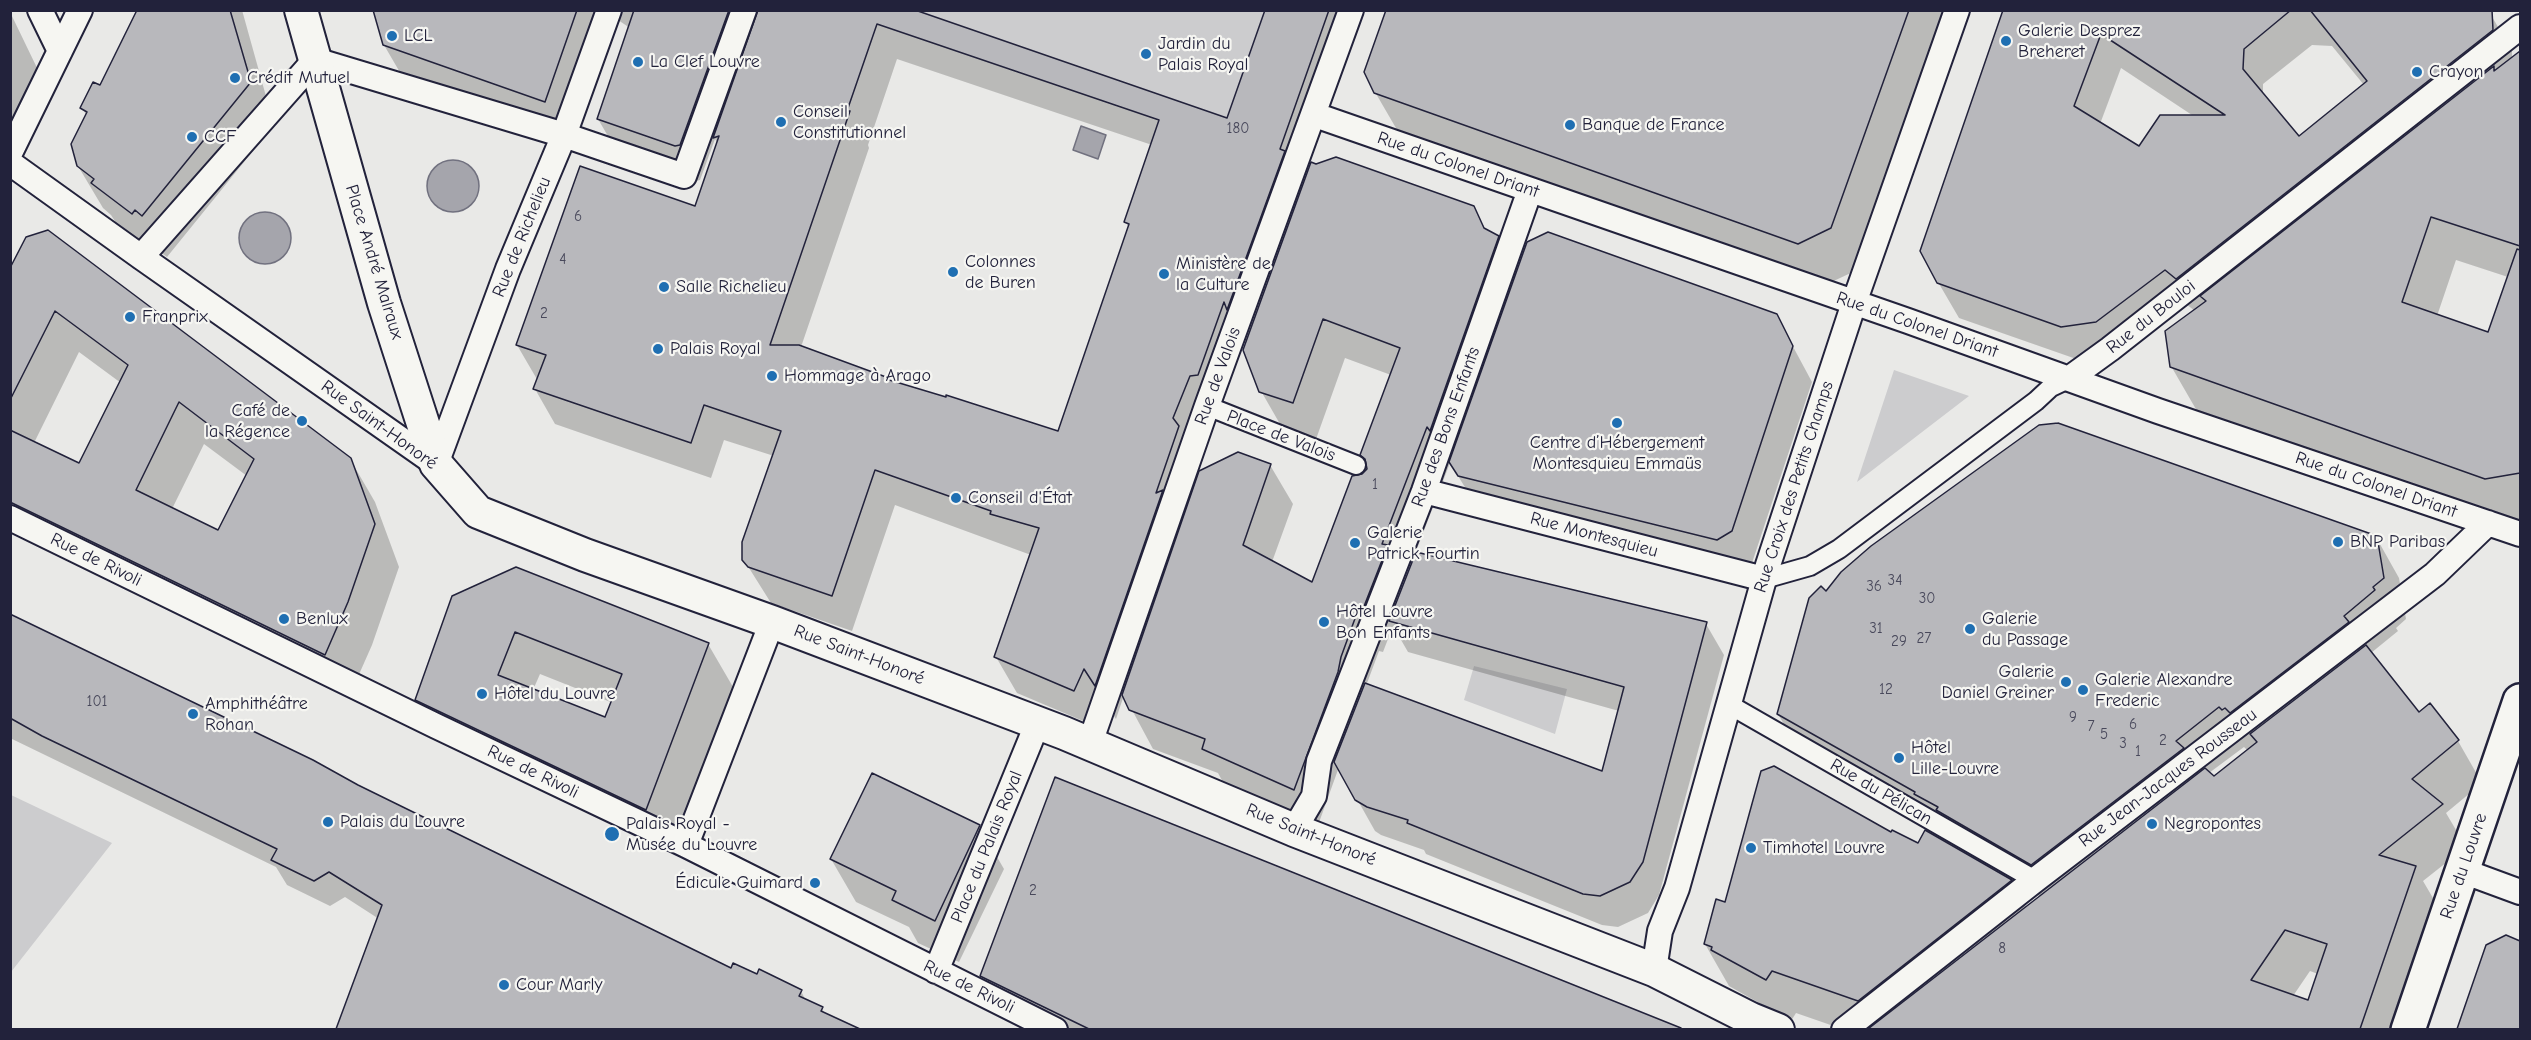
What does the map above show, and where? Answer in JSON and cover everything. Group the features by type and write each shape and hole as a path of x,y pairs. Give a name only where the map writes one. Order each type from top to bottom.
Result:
{"main road":[{"name":"Rue du Louvre","path":"2408,1029 2520,701"}],"street":[{"path":"40,10 60,51"},
{"path":"10,153 80,10"},
{"name":"Place André Malraux","path":"301,10 384,303 436,464"},
{"name":"Rue de Richelieu","path":"436,464 508,269 564,135 609,10"},
{"path":"141,257 315,60 564,135 684,176 744,10"},
{"name":"Rue de Valois","path":"1090,743 1207,406 1315,115 1351,10"},
{"name":"Rue Croix des Petits Champs","path":"1654,970 1660,931 1677,888 1764,579 1854,303 1957,10"},
{"name":"Rue du Bouloi","path":"1764,579 1810,566 1839,549 2036,401 2050,387 2070,378 2110,349 2520,27"},
{"name":"Rue du Colonel Driant","path":"1315,115 2520,534"},
{"name":"Rue Saint-Honoré","path":"10,163 436,464 478,512 575,551 772,622 1090,743 1294,830 1654,970 1759,1026"},
{"name":"Rue des Bons Enfants","path":"1294,830 1314,796 1319,761 1424,491 1530,190"},
{"name":"Place de Valois","path":"1207,406 1356,465"},
{"name":"Rue Montesquieu","path":"1424,491 1764,579"},
{"name":"Rue de Rivoli","path":"10,518 686,845 1055,1029"},
{"name":"Rue Jean-Jacques Rousseau","path":"1844,1029 2435,574 2488,523"},
{"path":"686,845 772,622"},
{"name":"Rue du Pélican","path":"1728,704 2035,880"},
{"name":"Place du Palais Royal","path":"936,971 1038,723"},
{"path":"2463,871 2520,892"}],"shaded area":[{"name":"Jardin du Palais Royal","path":"915,11 1266,11 1227,118"},
{"path":"1081,126 1106,135 1098,159 1073,150"},
{"path":"453,160 463,162 471,168 477,176 479,186 477,196 471,204 463,210 453,212 443,210 435,204 429,196 427,186 429,176 435,168 443,162"},
{"path":"265,212 275,214 283,220 289,228 291,238 289,248 283,256 275,262 265,264 255,262 247,256 241,248 239,238 241,228 247,220 255,214"},
{"path":"1894,370 1969,396 1857,482"},
{"path":"1474,666 1567,689 1555,734 1464,700"},
{"path":"11,795 112,843 11,972"}],"building":[{"path":"137,10 230,10 251,82 142,216 135,210 132,214 91,183 94,179 77,166 71,144 87,112 80,108 93,82 100,85"},
{"path":"373,10 577,10 545,102 383,45"},
{"path":"634,10 729,10 680,145 675,146 597,119"},
{"name":"Palais Royal","path":"758,10 915,10 1227,118 1265,10 1329,10 1280,149 1285,151 1227,310 1224,302 1198,375 1190,376 1173,418 1179,426 1156,493 1163,490 1095,686 1084,669 1074,691 994,657 1039,528 990,514 991,511 875,470 832,596 748,567 742,560 742,542 781,431 704,405 691,443 533,389 546,355 516,345 580,166 695,206 719,136 713,138","holes":["877,24 1159,120 1124,222 1129,224 1058,431 946,395 946,397 886,379 886,377 799,345 770,345 850,111 847,111"]},
{"name":"Banque de France","path":"1386,10 1909,10 1831,228 1798,244 1374,93 1364,72"},
{"path":"2003,10 2291,10 2244,49 2243,69 2299,136 2367,81 2310,10 2492,10 2493,30 2176,279 2165,270 2096,322 2061,327 1937,283 1920,251","holes":["2101,34 2225,115 2160,115 2139,146 2074,106"]},
{"path":"2520,51 2520,246 2431,217 2402,302 2488,332 2517,249 2520,250 2520,473 2485,479 2170,367 2165,331 2206,301 2200,296 2494,66 2494,71"},
{"path":"1336,157 1474,206 1484,228 1499,236 1430,431 1427,427 1382,544 1388,545 1361,614 1357,613 1338,672 1294,790 1202,749 1205,739 1129,710 1122,695 1199,471 1238,452 1271,464 1243,545 1312,582 1352,476 1362,474 1367,469 1365,459 1360,455 1400,348 1323,319 1293,403 1259,392 1243,350 1311,162 1316,164"},
{"path":"48,230 351,458 375,524 348,602 325,655 10,502 10,430 79,463 128,365 55,311 10,400 10,268 26,237","holes":["179,402 254,459 218,530 136,490"]},
{"path":"1548,232 1777,314 1793,346 1732,531 1717,540 1458,476 1449,462 1527,242"},
{"path":"2058,423 2377,536 2384,578 2373,587 2375,590 2344,616 2349,622 2230,713 2225,708 2222,710 2219,707 2176,741 2184,748 2031,865 1936,810 1938,807 1914,794 1915,792 1777,714 1809,598 1821,586 1826,591 1841,572 1871,546 2039,425"},
{"path":"1416,552 1707,622 1643,862 1630,882 1600,896 1583,894 1407,823 1408,820 1367,807 1355,800 1334,762 1365,683 1602,771 1624,687 1389,621"},
{"name":"Hôtel du Louvre","path":"516,567 709,643 646,810 415,700 452,596","holes":["515,632 622,674 605,717 498,675"]},
{"name":"Palais du Louvre","path":"10,614 313,760 358,785 731,968 733,963 757,974 759,969 802,990 799,996 823,1007 821,1011 860,1029 336,1029 382,905 329,872 314,881 271,860 277,849 42,736 10,718"},
{"path":"2366,645 2419,712 2430,703 2459,740 2412,779 2443,804 2379,855 2416,866 2360,1029 1868,1029 2205,768 2214,776 2257,742 2250,734","holes":["2285,930 2327,944 2308,1000 2251,980"]},
{"path":"1774,766 1891,832 1892,830 1918,843 1925,830 2012,880 1858,1001 1772,971 1766,980 1704,944 1716,899 1725,902 1761,771"},
{"path":"872,773 980,825 935,921 892,900 896,891 830,859"},
{"path":"1055,777 1681,1029 1089,1029 980,976"},
{"path":"2506,935 2520,941 2520,1029 2457,1029 2486,945"}],"place":[{"name":"LCL","path":"392,36"},
{"name":"Galerie Desprez Breheret","path":"2006,41"},
{"name":"Jardin du Palais Royal","path":"1146,54"},
{"name":"La Clef Louvre","path":"638,62"},
{"name":"Crayon","path":"2417,72"},
{"name":"Crédit Mutuel","path":"235,78"},
{"name":"Conseil Constitutionnel","path":"781,122"},
{"name":"Banque de France","path":"1570,125"},
{"name":"CCF","path":"192,137"},
{"name":"Colonnes de Buren","path":"953,272"},
{"name":"Ministère de la Culture","path":"1164,274"},
{"name":"Salle Richelieu","path":"664,287"},
{"name":"Franprix","path":"130,317"},
{"name":"Palais Royal","path":"658,349"},
{"name":"Hommage à Arago","path":"772,376"},
{"name":"Café de la Régence","path":"302,421"},
{"name":"Centre d’Hébergement Montesquieu Emmaüs","path":"1617,423"},
{"name":"Conseil d'État","path":"956,498"},
{"name":"BNP Paribas","path":"2338,542"},
{"name":"Galerie Patrick Fourtin","path":"1355,543"},
{"name":"Benlux","path":"284,619"},
{"name":"Hôtel Louvre Bon Enfants","path":"1324,622"},
{"name":"Galerie du Passage","path":"1970,629"},
{"name":"Galerie Daniel Greiner","path":"2066,682"},
{"name":"Galerie Alexandre Frederic","path":"2083,690"},
{"name":"Hôtel du Louvre","path":"482,694"},
{"name":"Amphithéâtre Rohan","path":"193,714"},
{"name":"Hôtel Lille-Louvre","path":"1899,758"},
{"name":"Palais du Louvre","path":"328,822"},
{"name":"Negropontes","path":"2152,824"},
{"name":"Palais Royal - Musée du Louvre","path":"612,834"},
{"name":"Timhotel Louvre","path":"1751,848"},
{"name":"Édicule Guimard","path":"815,883"},
{"name":"Cour Marly","path":"504,985"}]}
